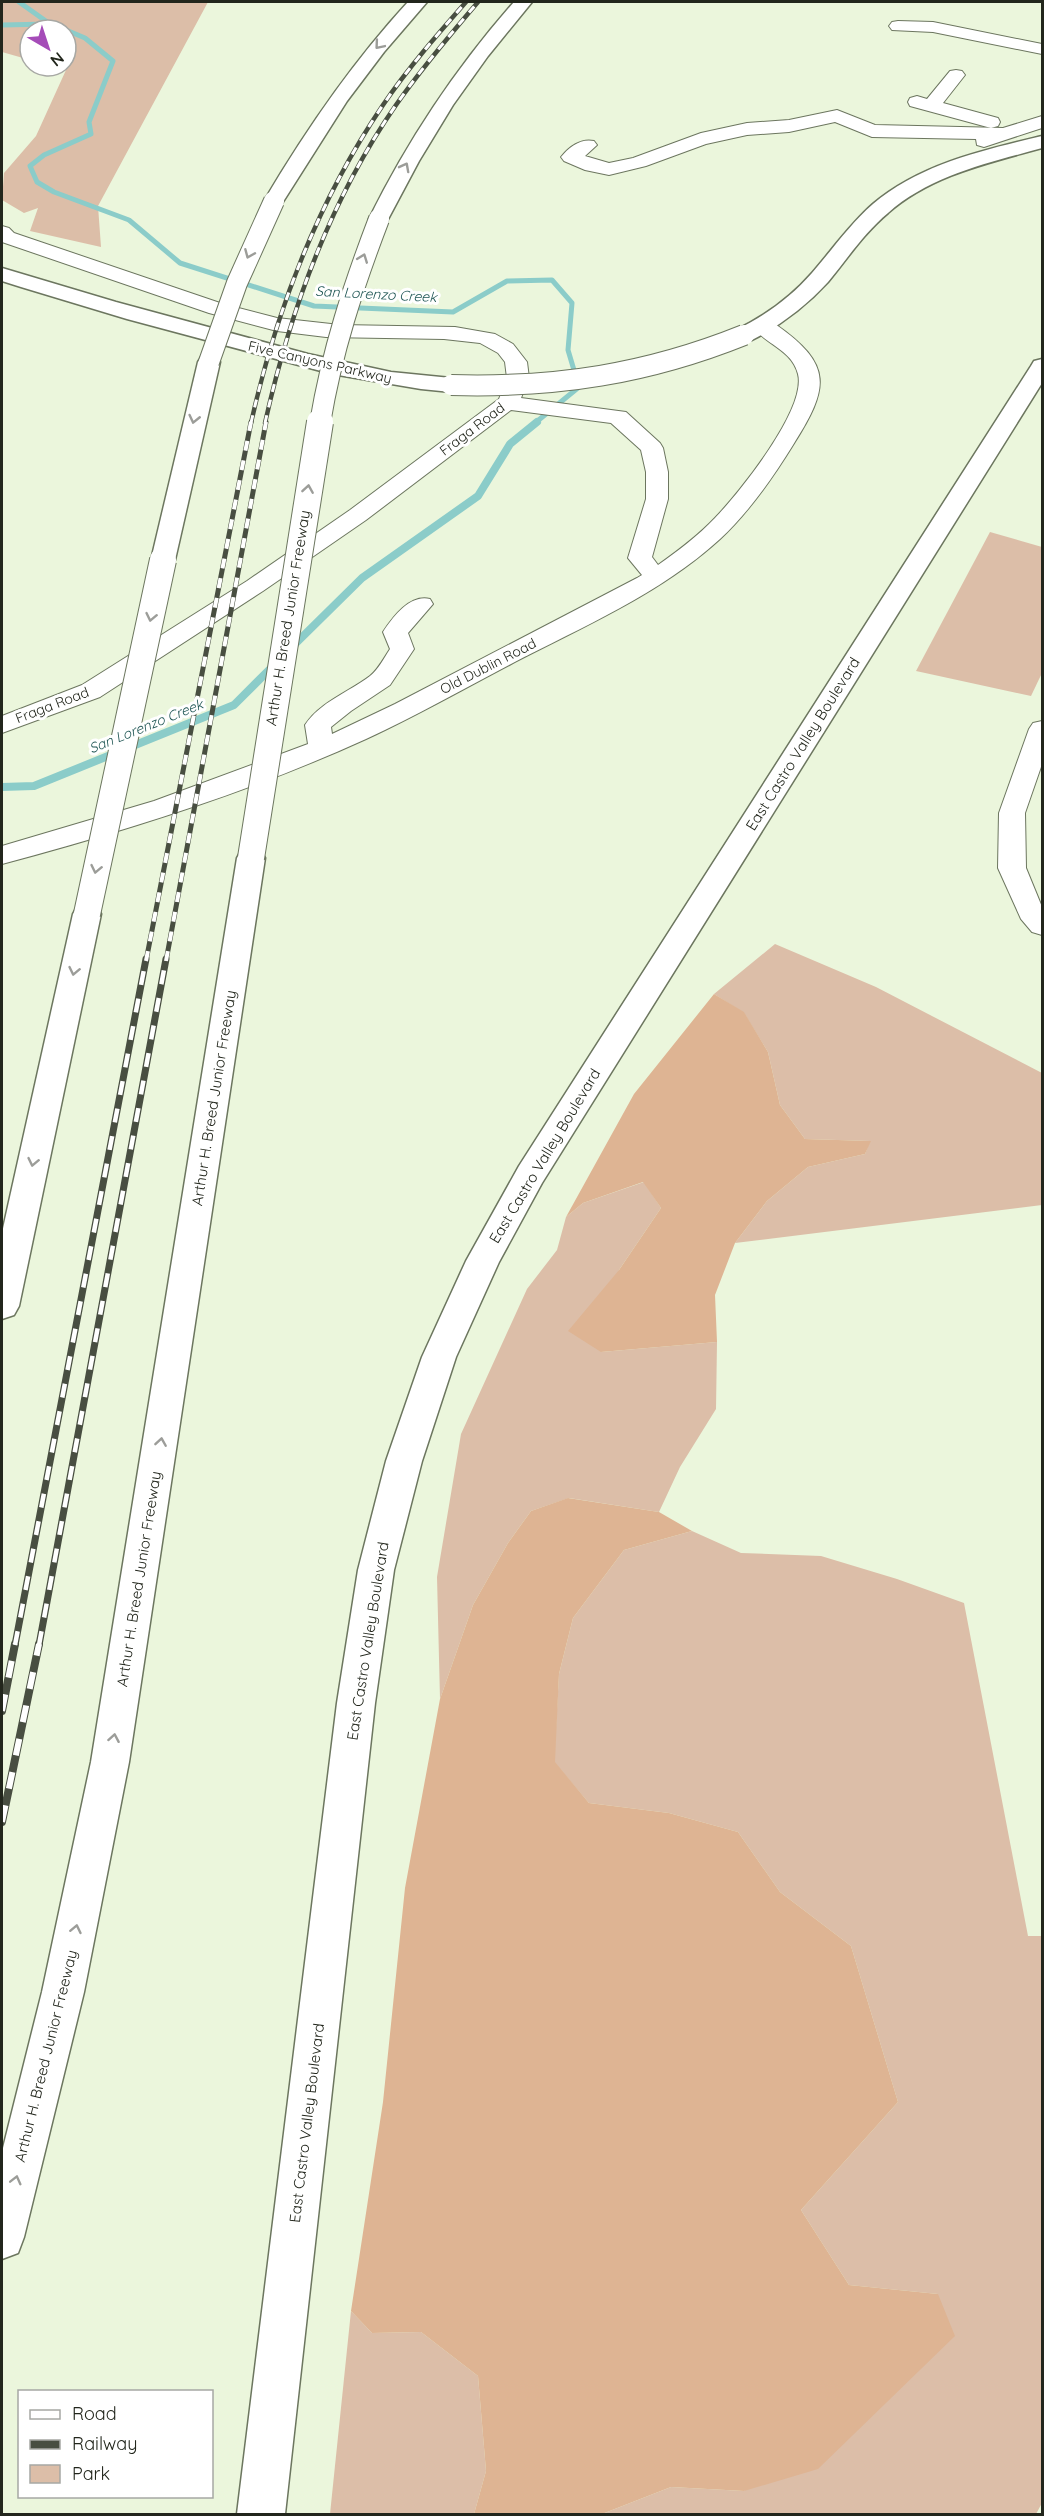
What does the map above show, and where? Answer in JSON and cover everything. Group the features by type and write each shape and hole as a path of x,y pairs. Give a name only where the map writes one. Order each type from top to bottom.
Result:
{"main road":[{"path":"2,1306 163,560 209,362 237,283 274,201 337,100 369,58 418,2"},
{"name":"Arthur H. Breed Junior Freeway","path":"2,2237 63,1992 110,1761 326,386 350,294 379,219 406,164 439,109 480,52 523,2"},
{"name":"Five Canyons Parkway","path":"2,274 86,301 335,368 391,379 451,386 537,385 612,376 685,358 753,330 807,291 865,223 892,199 926,180 972,161 1042,142"},
{"name":"East Castro Valley Boulevard","path":"261,2514 356,1703 376,1570 404,1461 439,1357 483,1261 530,1175 1042,366"}],"street":[{"path":"898,26 933,27 1042,49"},
{"path":"956,75 924,104 1011,132"},
{"path":"587,145 571,157 592,166 609,169 639,162 701,139 735,131 789,126 837,116 872,131 1011,132"},
{"path":"984,141 1042,122"},
{"name":"Fraga Road","path":"2,232 7,237 138,281 193,303 249,319 298,328 452,333 481,337 509,351 517,362 519,382 507,403 358,515 246,592 90,691 2,725"},
{"name":"Old Dublin Road","path":"2,855 59,840 213,791 362,731 605,606 656,576 712,534 739,505 778,453 802,414 811,394 811,377 806,363 796,349 753,330"},
{"path":"507,403 618,417 652,448 657,472 657,499 640,558 656,576"},
{"path":"321,748 318,725 342,705 381,680 402,649 394,632 422,604"},
{"path":"1042,729 1012,813 1012,868 1031,912 1042,925"}],"green space":[{"path":"2,2 208,2 98,206 101,247 30,231 38,208 24,213 2,200 4,173 36,136 62,78 78,78 78,18 18,18 18,57 2,52"},
{"path":"990,532 1042,547 1042,673 1031,696 916,671"},
{"path":"775,944 876,987 1042,1073 1042,1205 735,1243 767,1201 808,1167 865,1154 870,1141 805,1139 780,1105 768,1052 744,1013 714,994"},
{"path":"644,1182 661,1208 619,1270 601,1352 717,1342 716,1409 680,1467 659,1512 569,1498 531,1511 508,1543 473,1605 440,1699 437,1577 461,1434 527,1289 557,1250 566,1217 583,1203"},
{"path":"692,1531 741,1553 821,1556 897,1579 964,1603 1028,1936 1042,1936 1042,2503 1036,2514 602,2514 671,2487 744,2491 938,2294 849,2285 801,2210 898,2102 851,1946 780,1892 738,1832 669,1813 589,1803 554,1762 559,1674 573,1618 624,1550"},
{"path":"351,2311 372,2333 421,2332 478,2376 486,2471 474,2514 330,2514"}],"shaded area":[{"path":"714,994 744,1012 768,1052 780,1105 805,1139 871,1141 865,1154 808,1167 767,1201 735,1243 715,1295 717,1342 601,1352 568,1331 619,1270 661,1208 643,1182 583,1203 566,1217 634,1094"},
{"path":"568,1498 659,1512 692,1531 624,1550 573,1618 559,1674 555,1762 589,1803 669,1813 738,1832 780,1892 851,1946 898,2102 801,2210 849,2285 938,2294 955,2336 818,2469 744,2491 671,2487 602,2514 474,2514 486,2471 478,2376 421,2332 372,2333 351,2311 383,2102 405,1888 440,1699 473,1605 508,1543 531,1511"}],"waterway":[{"name":"San Lorenzo Creek","path":"19,2 42,18"},
{"name":"San Lorenzo Creek","path":"2,25 18,25"},
{"name":"San Lorenzo Creek","path":"78,35 85,38 113,61 89,122 91,134 44,155 30,166 37,182 54,192 129,220 180,263 314,306 453,312 507,281 552,280 572,303 568,350 579,387 535,423"},
{"name":"San Lorenzo Creek","path":"291,648 362,578 478,496 510,444 537,422"},
{"name":"San Lorenzo Creek","path":"2,787 34,786 234,705 275,664"}],"railway":[{"path":"251,423 261,381 287,298 319,218 338,179 393,91 466,2"},
{"path":"265,423 300,298 332,218 351,179 372,141 396,105 478,2"},
{"path":"146,961 251,422"},
{"path":"166,961 266,422"},
{"path":"15,1645 146,959"},
{"path":"39,1645 166,959"},
{"path":"2,1711 15,1644"},
{"path":"2,1822 39,1644"}]}
